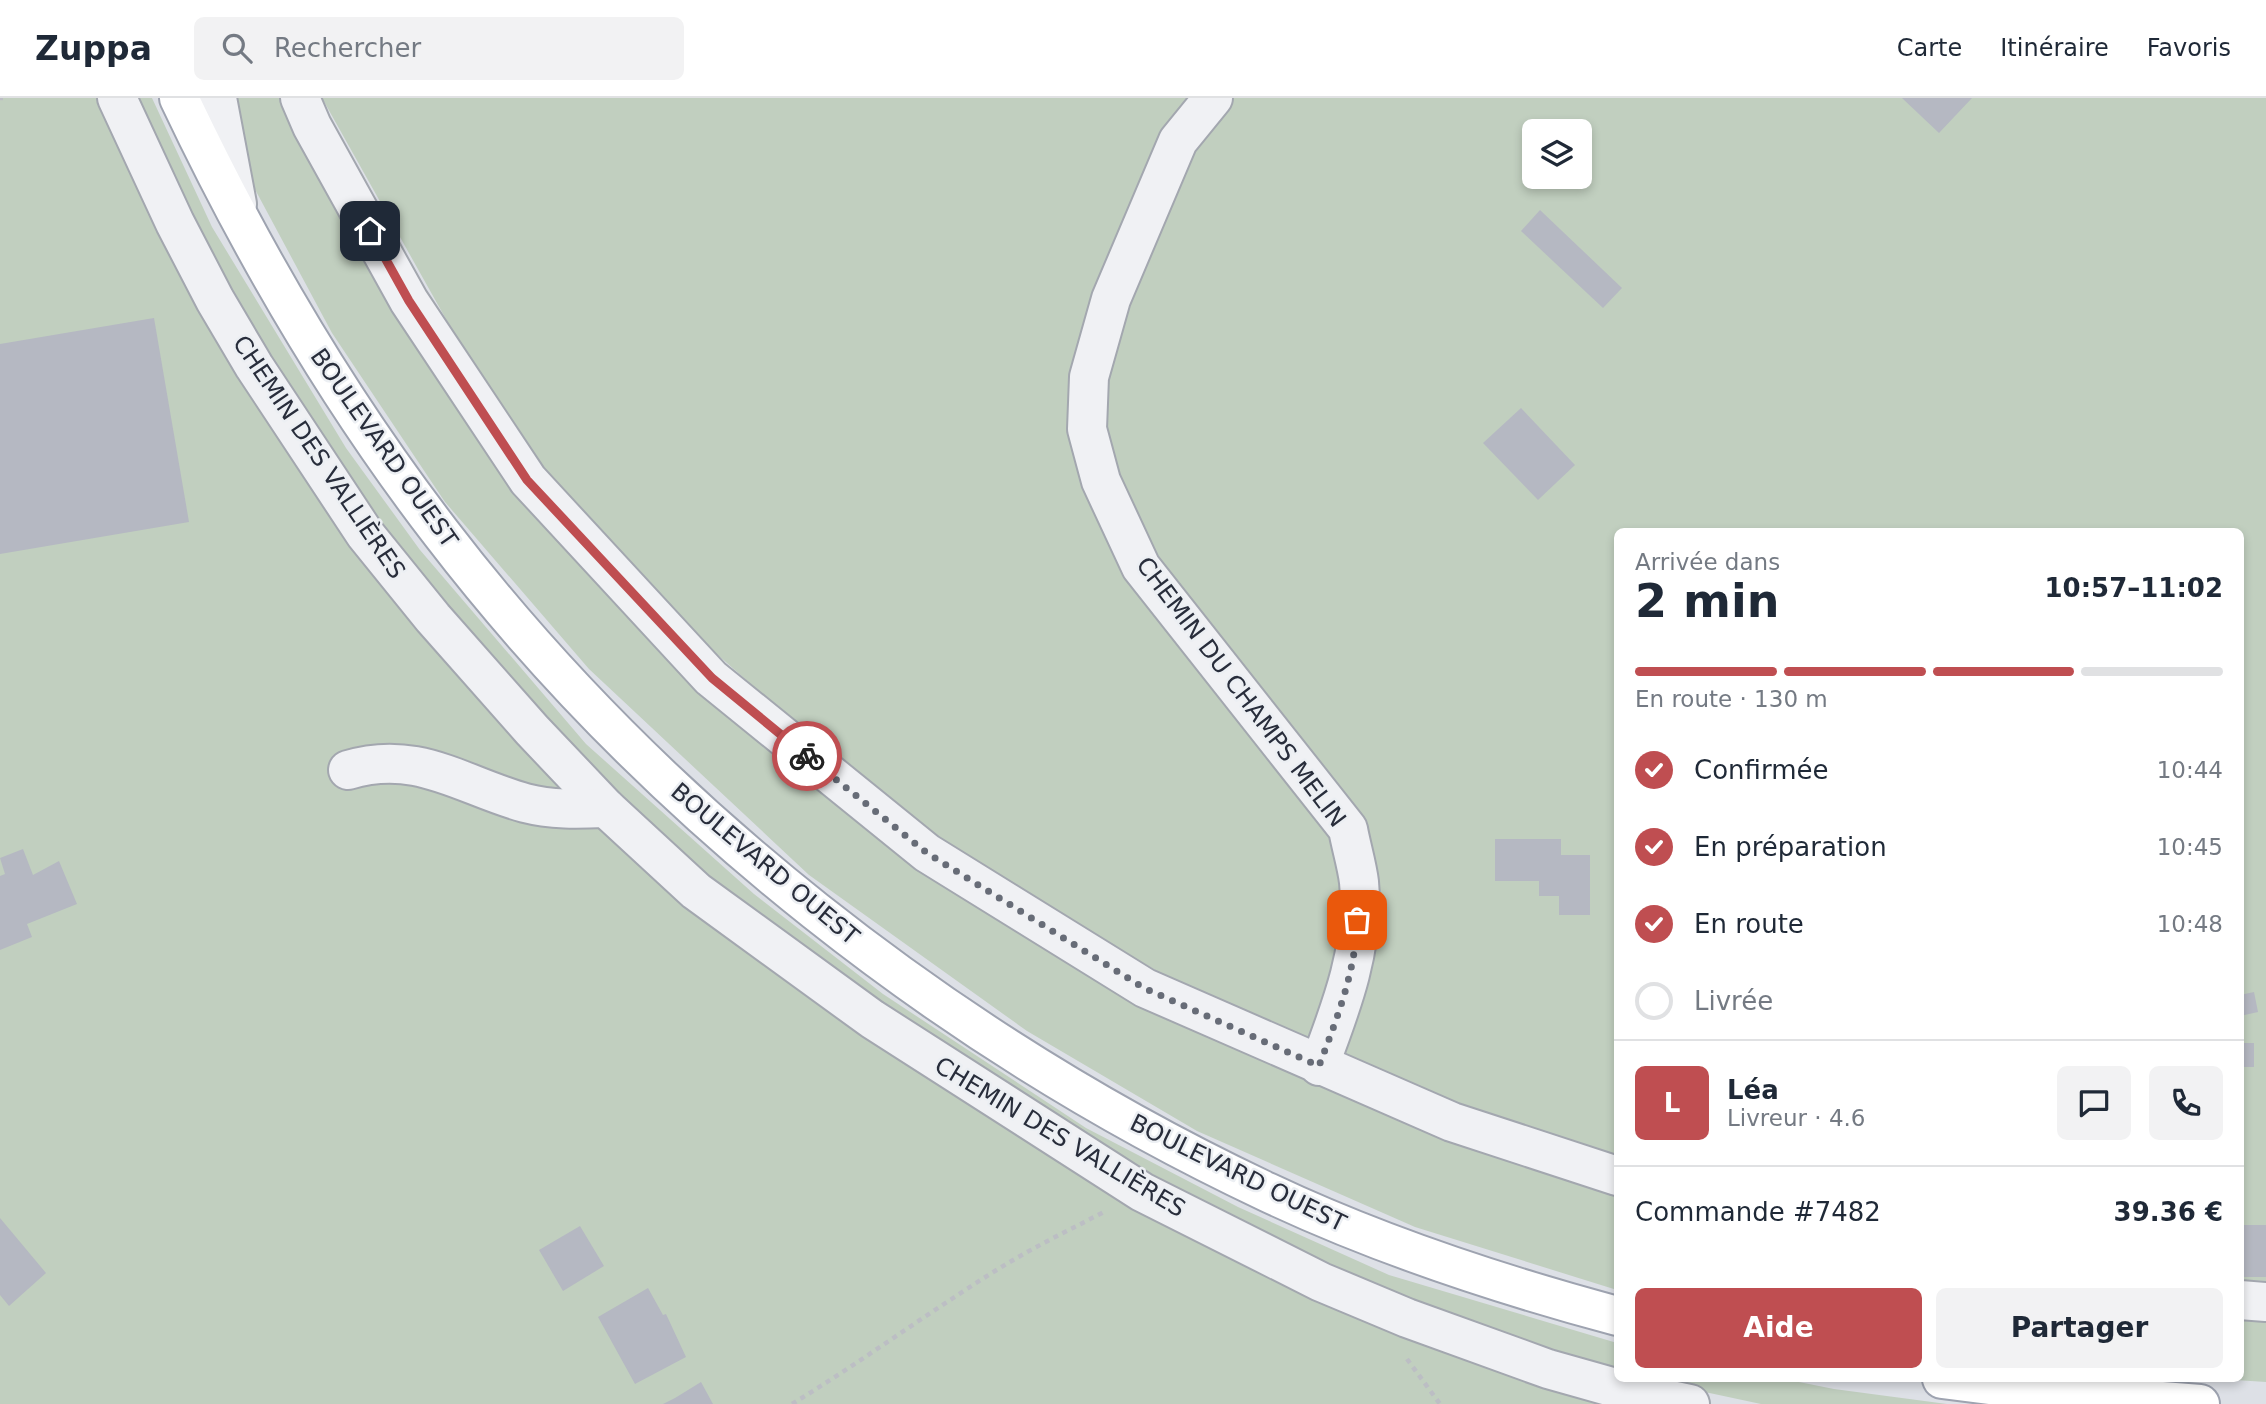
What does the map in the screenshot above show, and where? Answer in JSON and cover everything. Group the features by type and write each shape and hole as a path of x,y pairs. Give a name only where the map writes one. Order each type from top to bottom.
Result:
{"main road":[{"name":"BOULEVARD OUEST","path":"180,98 240,220 294,316 354,411 413,495 476,576 601,717 685,798 785,887 879,958 993,1038 1187,1153 1269,1194 1384,1241 1512,1286 1614,1315"},
{"path":"1966,1382 2046,1392 2200,1404"}],"street":[{"name":"CHEMIN DES VALLIÈRES","path":"117,98 174,223 215,300 254,366 365,534 433,618 532,730 606,808 696,891 787,959 905,1041 1142,1192 1321,1282 1406,1318 1548,1369 1619,1389 1690,1404"},
{"path":"217,98 240,220"},
{"path":"300,98 312,127 409,301 527,480 712,678 927,853 1144,988 1452,1122 1614,1175"},
{"name":"CHEMIN DU CHAMPS MELIN","path":"1213,98 1178,141 1111,299 1089,377 1087,429 1101,481 1141,567 1348,829 1359,883 1357,939 1345,995 1319,1066"},
{"path":"348,770 371,763 413,764 528,804 561,810 606,808"},
{"path":"2244,1300 2266,1302"}],"path":[{"path":"792,1404 857,1365 996,1270 1142,1192"}],"green space":[{"path":"0,98 101,98 443,653 938,1081 1615,1404 0,1404"},
{"path":"132,98 152,98 212,227 346,448 420,550 586,744 754,894 883,994 1086,1128 1238,1207 1389,1275 1614,1342 1614,1372 1322,1268 1093,1151 826,974 656,839 385,540 214,273"},
{"path":"206,98 285,98 612,598 1086,971 1309,1082 1549,1171 1614,1188 1614,1289 1415,1227 1197,1131 1027,1031 809,875 589,669 445,502 332,333"},
{"path":"322,98 2266,98 2266,1281 2244,1280 2244,528 1614,528 1614,1158 1504,1125 1238,1017 985,873 829,753 659,603 547,484 456,337"},
{"path":"2244,1316 2266,1316 2266,1382 2244,1381"},
{"path":"1658,1382 1799,1382 1947,1404 1761,1404"}],"building":[{"path":"1902,98 1972,98 1939,133"},
{"path":"1540,210 1622,288 1603,308 1521,231"},
{"path":"154,318 189,522 0,554 0,344"},
{"path":"1521,408 1575,465 1538,500 1483,443"},
{"path":"1495,839 1561,839 1561,855 1590,855 1590,915 1559,915 1559,896 1539,896 1539,881 1495,881"},
{"path":"23,849 33,875 59,861 77,904 27,924 32,937 0,950 0,876 5,874 0,858"},
{"path":"2254,992 2258,1012 2244,1015 2244,994"},
{"path":"2244,1043 2254,1043 2254,1067 2244,1067"},
{"path":"0,1218 46,1273 9,1306 0,1295"},
{"path":"2244,1225 2266,1225 2266,1277 2244,1277"},
{"path":"580,1226 604,1266 563,1291 539,1250"},
{"path":"648,1288 663,1315 666,1314 686,1357 635,1384 598,1317"},
{"path":"701,1382 713,1404 663,1404 675,1398"}],"way so far":[{"path":"807,756 927,853 1144,988 1319,1066 1345,995 1357,939 1357,920"}],"route":[{"path":"370,231 409,301 527,480 712,678 807,756"}]}
